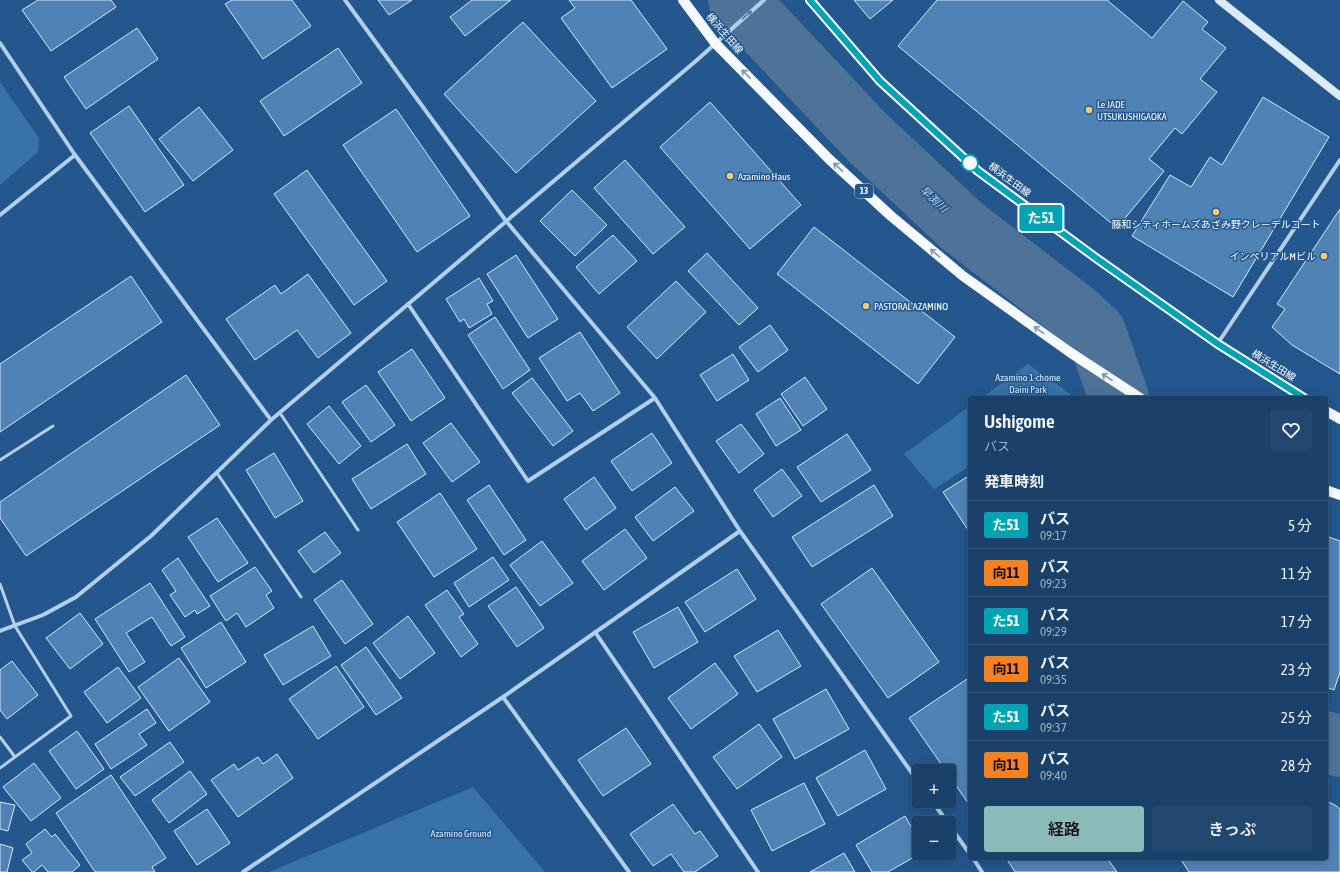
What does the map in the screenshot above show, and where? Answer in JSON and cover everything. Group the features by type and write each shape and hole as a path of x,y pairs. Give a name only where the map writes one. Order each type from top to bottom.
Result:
{"main road":[{"name":"横浜生田線","path":"683,0 716,43 829,159 891,216 963,276 1071,353 1137,396"},
{"name":"横浜生田線","path":"810,0 880,81 978,171 1096,258 1218,344 1301,396"},
{"path":"1328,412 1340,419"},
{"path":"1328,491 1340,496"}],"street":[{"path":"345,0 506,221 655,398 740,531 912,773"},
{"path":"0,631 43,614 76,597 151,536 271,420 697,60 764,0"},
{"path":"1219,0 1340,96"},
{"path":"0,43 75,155 271,420"},
{"path":"0,215 75,155"},
{"path":"1218,344 1340,160"},
{"path":"408,304 528,481 655,398"},
{"path":"243,872 503,697 740,531"},
{"path":"595,632 758,872"},
{"path":"503,697 629,872"},
{"path":"956,835 968,851"},
{"path":"974,860 982,872"}],"lane":[{"path":"280,413 358,530"},
{"path":"0,460 53,426"},
{"path":"217,473 301,597"},
{"path":"0,584 15,626 71,716 0,768"},
{"path":"0,737 15,757"}],"green space":[{"path":"0,82 39,138 38,152 0,185"},
{"name":"Azamino 1-chome Daini Park","path":"1028,364 1073,396 984,396"},
{"name":"Azamino 1-chome Daini Park","path":"968,407 968,467 934,489 904,454"},
{"name":"Azamino Ground","path":"473,787 545,872 269,872"}],"building":[{"path":"38,0 111,0 116,7 51,51 22,10"},
{"path":"232,0 292,0 311,26 263,59 225,4"},
{"path":"378,0 412,0 389,15"},
{"path":"472,0 511,0 465,36 450,17"},
{"path":"569,0 631,0 667,49 612,88 561,18 575,8"},
{"path":"854,0 893,0 870,19"},
{"name":"Le JADE UTSUKUSHIGAOKA","path":"937,0 1107,0 1152,38 1183,1 1208,22 1202,29 1226,48 1200,79 1217,92 1182,134 1175,128 1149,159 1164,171 1117,228 898,46"},
{"path":"523,22 596,101 516,173 444,94"},
{"path":"137,28 158,59 86,109 64,77"},
{"path":"338,48 362,83 284,136 260,101"},
{"name":"藤和シティホームズあざみ野クレーデルコート","path":"1263,97 1329,137 1233,297 1132,236 1170,175 1191,187 1210,157 1222,165"},
{"name":"Azamino Haus","path":"710,102 801,205 750,249 660,147"},
{"path":"129,106 184,185 145,212 90,133"},
{"path":"199,107 233,150 193,181 159,139"},
{"path":"396,109 470,216 417,252 343,145"},
{"path":"625,160 685,227 653,254 594,188"},
{"path":"307,170 387,281 354,305 274,194"},
{"path":"572,190 607,225 575,256 540,221"},
{"name":"インペリアルMビル","path":"1340,209 1340,374 1292,345 1272,327 1285,309 1277,304"},
{"name":"PASTORAL AZAMINO","path":"814,227 955,337 918,384 777,274"},
{"path":"613,235 637,261 599,294 576,267"},
{"path":"707,253 758,308 739,325 688,271"},
{"path":"516,255 558,319 528,338 487,274"},
{"path":"308,274 351,333 318,358 297,330 255,360 226,319 275,285 281,294"},
{"path":"131,276 162,322 0,432 0,364"},
{"path":"479,278 493,301 487,304 492,314 469,328 464,319 460,322 446,299"},
{"path":"676,281 706,312 657,359 627,327"},
{"path":"495,317 530,370 503,389 468,335"},
{"path":"770,325 788,350 758,372 739,347"},
{"path":"580,332 620,393 593,411 580,393 567,401 539,358"},
{"path":"412,349 445,398 411,421 378,372"},
{"path":"733,354 749,380 717,401 700,375"},
{"path":"186,375 220,425 26,556 0,518 0,502"},
{"path":"805,377 827,409 803,426 781,394"},
{"path":"532,378 573,431 553,446 512,393"},
{"path":"366,385 395,425 371,442 342,402"},
{"path":"780,398 801,430 776,446 756,414"},
{"path":"329,406 361,446 339,464 307,424"},
{"path":"451,423 480,462 452,482 423,443"},
{"path":"741,424 764,454 739,473 716,441"},
{"path":"652,433 672,463 632,491 611,461"},
{"path":"847,434 871,470 821,502 797,467"},
{"path":"407,444 426,474 371,509 352,479"},
{"path":"274,453 303,501 275,518 246,470"},
{"path":"782,469 802,496 773,517 754,490"},
{"path":"968,476 968,530 943,492"},
{"path":"594,477 616,508 586,530 564,499"},
{"path":"489,485 526,540 504,555 467,500"},
{"path":"874,485 893,516 812,567 792,537"},
{"path":"675,487 694,511 653,541 635,517"},
{"path":"440,493 477,549 434,577 397,522"},
{"path":"217,518 248,563 218,582 188,537"},
{"path":"625,529 647,558 604,590 582,561"},
{"path":"325,532 341,553 314,573 298,551"},
{"path":"1328,537 1340,541 1340,672 1334,690 1328,688"},
{"path":"542,541 573,583 540,606 510,565"},
{"path":"493,557 509,580 469,607 454,583"},
{"path":"178,558 210,606 197,614 195,610 185,617 170,595 176,591 162,570"},
{"path":"255,567 272,591 266,595 274,608 246,627 237,613 226,621 210,596"},
{"path":"872,568 939,662 888,698 821,604"},
{"path":"737,569 756,599 705,632 685,602"},
{"path":"342,580 373,624 345,644 314,600"},
{"path":"150,583 185,637 171,646 152,617 126,633 145,662 129,672 95,619"},
{"path":"516,587 544,628 517,647 488,606"},
{"path":"447,590 464,614 459,617 478,644 461,657 425,605"},
{"path":"678,607 698,642 654,668 633,632"},
{"path":"80,613 103,644 70,669 46,638"},
{"path":"408,616 435,653 400,679 373,643"},
{"path":"221,622 246,662 206,688 181,648"},
{"path":"313,626 331,656 283,685 264,655"},
{"path":"778,630 801,666 757,692 734,656"},
{"path":"366,647 402,698 376,715 341,665"},
{"path":"179,658 210,702 169,731 138,687"},
{"path":"12,661 38,695 7,719 0,710 0,670"},
{"path":"715,663 738,694 691,729 668,698"},
{"path":"336,666 364,707 318,739 289,699"},
{"path":"118,667 141,698 107,723 84,692"},
{"path":"968,678 968,803 956,785 956,764 941,764 909,718"},
{"path":"826,689 849,729 795,759 773,719"},
{"path":"147,709 156,723 139,734 147,745 111,769 95,744"},
{"path":"759,724 782,757 737,789 713,757"},
{"path":"626,728 651,764 603,796 578,760"},
{"path":"77,731 104,769 76,789 49,751"},
{"path":"170,742 184,762 135,796 120,777"},
{"path":"865,750 886,789 838,816 816,778"},
{"path":"277,754 293,778 238,817 211,780 234,764 238,770 258,757 263,764"},
{"path":"34,763 61,798 31,821 3,787"},
{"path":"190,771 207,794 169,823 152,800"},
{"path":"111,775 166,858 152,867 155,872 95,872 56,813"},
{"path":"804,783 825,824 772,851 751,810"},
{"path":"0,802 15,805 8,831 0,829"},
{"path":"1328,802 1340,809 1340,872 1189,872 1181,860 1328,860"},
{"path":"673,804 695,834 700,831 718,856 695,872 684,872 671,854 653,866 630,834"},
{"path":"207,809 230,843 197,865 174,831"},
{"path":"905,816 912,828 912,858 888,872 872,872 856,845"},
{"path":"45,829 52,837 55,834 80,865 72,872 48,872 42,865 32,872 22,860 32,853 26,844"},
{"path":"0,844 13,848 7,872 0,872"},
{"path":"844,853 855,872 810,872"},
{"path":"1007,860 1108,860 1117,872 1015,872"}],"waterway":[{"name":"早渕川","path":"738,0 867,137 962,226 1074,312 1096,332 1118,396"},
{"name":"早渕川","path":"1328,742 1340,747"}],"bus line":[{"name":"た51","path":"810,0 880,81 978,171 1096,258 1218,344 1301,396"}],"place":[{"name":"Le JADE UTSUKUSHIGAOKA","path":"1089,110"},
{"name":"Azamino Haus","path":"730,176"},
{"name":"藤和シティホームズあざみ野クレーデルコート","path":"1216,212"},
{"name":"インペリアルMビル","path":"1324,256"},
{"name":"PASTORAL AZAMINO","path":"866,306"}]}
